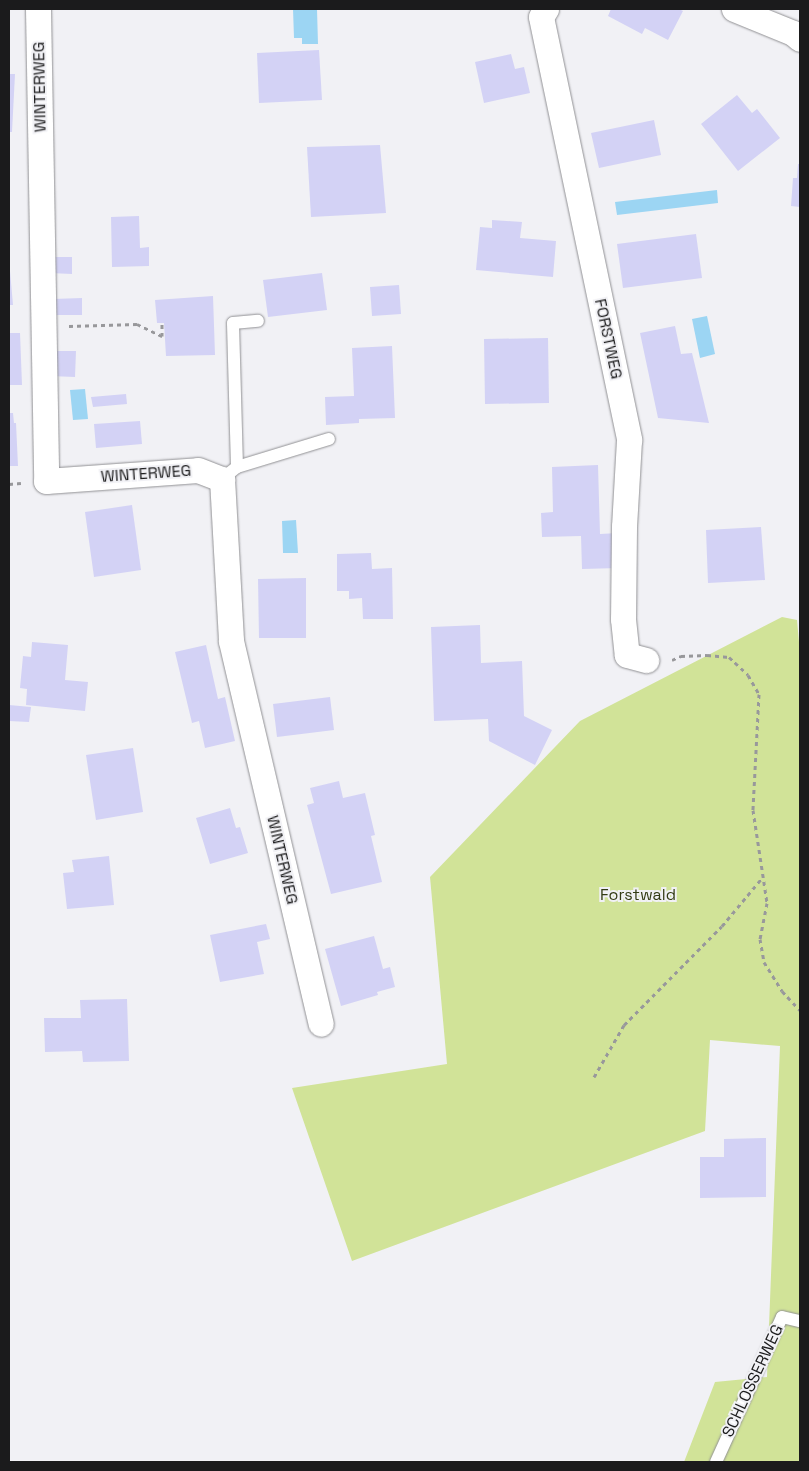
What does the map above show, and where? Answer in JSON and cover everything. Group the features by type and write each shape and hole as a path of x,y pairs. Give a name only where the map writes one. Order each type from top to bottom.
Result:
{"street":[{"name":"WINTERWEG","path":"38,9 46,481 198,470 230,473 231,641 321,1024"},
{"name":"FORSTWEG","path":"546,9 541,17 629,440 623,618 627,655 646,660"},
{"path":"734,9 793,34 800,39"}],"lane":[{"path":"258,322 233,323 230,473 330,439"},
{"name":"SCHLOSSERWEG","path":"716,1462 782,1317 800,1321"}],"path":[{"path":"44,327 137,324 162,336 162,323"},
{"path":"646,660 659,666 681,656 708,655 728,657 748,675 759,694 753,810 767,903 760,939 764,962 782,991 800,1010"},
{"path":"594,1077 624,1026 722,926 763,878"}],"green space":[{"name":"Forstwald","path":"782,617 797,620 800,653 800,1462 684,1462 715,1382 767,1377 780,1046 710,1040 705,1131 352,1261 292,1088 447,1064 430,877 580,721"}],"water":[{"path":"293,9 317,9 318,44 302,44 302,38 294,38"},
{"path":"717,190 718,203 617,215 615,202"},
{"path":"707,316 715,354 700,358 692,319"},
{"path":"85,389 88,419 73,420 70,390"},
{"path":"296,520 298,553 283,553 282,521"}],"building":[{"path":"611,9 679,9 683,11 668,40 645,28 642,34 608,16"},
{"path":"319,50 322,100 259,103 257,53"},
{"path":"511,54 515,69 524,67 530,93 484,103 475,62"},
{"path":"9,74 15,74 12,132 9,132"},
{"path":"737,95 752,113 757,109 780,138 738,171 701,124"},
{"path":"654,120 661,155 599,168 591,133"},
{"path":"380,145 386,213 311,217 307,147"},
{"path":"798,164 800,164 800,207 791,206 793,178 797,178"},
{"path":"139,216 140,248 149,247 149,266 112,267 111,217"},
{"path":"492,220 522,222 520,238 556,241 553,277 476,270 480,227 492,228"},
{"path":"696,234 702,278 623,288 617,244"},
{"path":"50,257 72,257 72,274 50,273"},
{"path":"10,271 13,305 9,305"},
{"path":"322,273 327,310 268,317 263,280"},
{"path":"399,285 401,314 372,316 370,287"},
{"path":"213,296 215,355 166,356 164,323 157,323 155,300"},
{"path":"82,298 82,315 54,315 53,299"},
{"path":"675,326 681,354 692,353 709,423 658,418 640,333"},
{"path":"9,333 20,333 22,385 9,385"},
{"path":"548,338 549,403 485,404 484,339"},
{"path":"392,346 395,418 359,419 359,423 326,425 325,397 354,396 352,348"},
{"path":"51,351 76,351 75,377 50,376"},
{"path":"126,394 127,404 93,407 91,397"},
{"path":"9,413 13,413 14,423 16,423 18,466 9,466"},
{"path":"140,421 142,444 96,448 94,424"},
{"path":"598,465 600,534 618,533 619,568 582,569 581,536 542,537 541,513 553,512 552,467"},
{"path":"132,505 141,570 94,577 85,512"},
{"path":"761,527 765,580 708,583 706,530"},
{"path":"371,553 372,569 392,568 393,619 363,619 362,598 349,599 349,591 337,591 337,554"},
{"path":"306,578 306,638 259,638 258,579"},
{"path":"480,625 481,663 522,661 524,716 552,730 535,765 489,741 488,719 434,721 431,627"},
{"path":"32,642 68,645 65,680 88,682 85,711 26,705 27,689 20,688 23,656 31,657"},
{"path":"206,645 218,699 225,697 235,741 205,748 199,721 192,723 175,652"},
{"path":"330,697 334,730 277,737 273,704"},
{"path":"9,705 31,707 29,722 9,721"},
{"path":"133,748 143,812 96,820 86,755"},
{"path":"339,781 343,798 365,793 375,835 371,836 382,882 331,894 307,805 314,803 310,788"},
{"path":"230,808 236,828 240,827 248,853 210,864 196,818"},
{"path":"109,856 114,905 67,909 63,873 74,872 72,860"},
{"path":"266,924 270,939 257,942 264,974 220,982 210,935"},
{"path":"374,936 383,969 390,967 395,987 377,992 378,995 341,1006 325,949"},
{"path":"127,999 129,1061 83,1062 82,1051 45,1052 44,1018 81,1018 80,1000"},
{"path":"766,1138 766,1197 700,1198 700,1157 724,1157 724,1139"}]}
